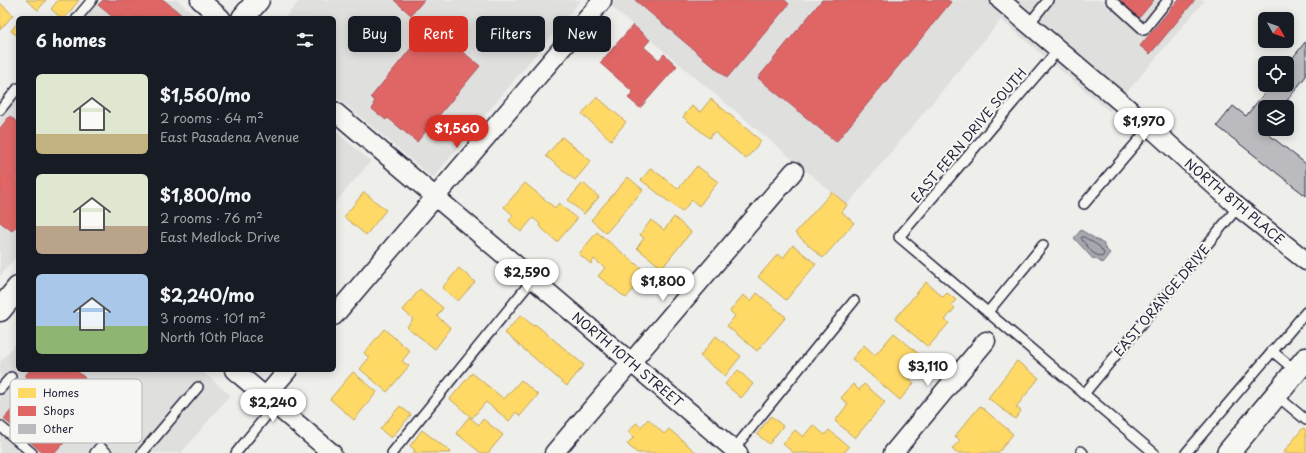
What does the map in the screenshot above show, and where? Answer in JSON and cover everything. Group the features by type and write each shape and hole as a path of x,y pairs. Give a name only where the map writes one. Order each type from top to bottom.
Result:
{"street":[{"path":"200,0 219,16"},
{"path":"245,16 258,0"},
{"name":"NORTH 8TH PLACE","path":"1000,0 1150,128 1238,207 1306,261"},
{"path":"336,314 602,1"},
{"name":"NORTH 10TH STREET","path":"336,113 736,451"},
{"path":"554,453 794,171"},
{"path":"0,310 16,290"},
{"path":"893,453 986,341"},
{"path":"1228,453 1301,365"},
{"path":"236,372 332,453"},
{"path":"270,401 287,372"}],"lane":[{"path":"79,16 92,0"},
{"path":"1029,24 1048,0"},
{"path":"1111,0 1144,30 1168,0"},
{"name":"EAST FERN DRIVE SOUTH","path":"988,312 899,237 1058,50"},
{"path":"0,110 16,90"},
{"path":"1084,204 1150,128"},
{"name":"EAST ORANGE DRIVE","path":"1084,394 1238,207"},
{"path":"1043,245 988,312 1154,453"},
{"path":"392,453 533,279"},
{"path":"736,451 854,301"},
{"path":"1186,453 1306,312"},
{"path":"1272,351 1301,365"},
{"path":"0,389 11,377"},
{"path":"142,453 198,387"},
{"path":"1276,395 1306,420"},
{"path":"236,453 270,401"},
{"path":"0,426 10,434"},
{"path":"20,443 32,453"},
{"path":"95,453 100,447 107,453"}],"shaded area":[{"path":"98,0 178,0 196,16 85,16"},
{"path":"300,0 581,0 568,16 553,16 553,34 545,43 545,16 476,16 476,52 538,52 433,178 336,97 336,16 287,16"},
{"path":"603,0 1205,0 1110,112 1001,20 847,205"},
{"path":"16,98 16,256 0,276 0,117"},
{"path":"336,132 371,161 336,202"},
{"path":"16,343 16,372 203,372 230,395 181,453 0,453 0,362"}],"water":[{"path":"1081,230 1104,244 1104,247 1110,253 1102,263 1095,258 1093,259 1074,238"}],"building: Homes":[{"path":"26,0 46,0 38,10"},
{"path":"58,0 79,0 67,16 59,16 51,9"},
{"path":"0,3 13,15 0,30"},
{"path":"16,25 16,35 11,31"},
{"path":"597,97 626,122 611,140 582,114"},
{"path":"711,99 761,141 746,159 714,132 709,138 683,117 692,106 700,112"},
{"path":"562,137 591,161 575,180 546,156"},
{"path":"697,166 718,182 699,206 692,200 682,212 641,180 651,168 678,189"},
{"path":"628,177 643,190 606,233 591,220"},
{"path":"525,183 555,208 559,203 577,219 557,242 539,226 540,224 533,218 521,232 509,221 513,215 504,207"},
{"path":"583,183 599,197 584,214 568,200"},
{"path":"364,192 386,210 366,235 344,217"},
{"path":"832,192 847,205 842,212 854,223 823,258 795,233"},
{"path":"674,217 691,232 662,268 637,248 644,238 640,235 651,220 664,230"},
{"path":"597,232 647,273 626,298 598,276 605,268 594,259 591,264 579,254"},
{"path":"793,245 816,264 786,300 758,277 778,254 783,258"},
{"path":"459,268 475,282 458,301 442,288"},
{"path":"926,282 943,297 947,293 956,300 951,305 955,308 945,320 949,323 928,347 895,319"},
{"path":"420,289 443,308 437,316 451,328 435,349 407,327 413,319 403,310"},
{"path":"757,293 786,317 757,351 727,326 735,316 730,311 743,295 751,301"},
{"path":"521,315 533,326 535,324 584,365 567,386 505,333"},
{"path":"384,329 410,351 402,361 409,366 387,392 360,369 369,358 364,353"},
{"path":"894,333 920,355 913,364 920,369 910,380 914,383 900,400 852,359 864,345 875,355"},
{"path":"716,336 741,356 725,376 700,356"},
{"path":"1017,361 1039,378 1016,407 1021,411 1015,419 988,398"},
{"path":"738,370 753,384 741,398 725,384"},
{"path":"353,372 377,392 354,420 330,399"},
{"path":"472,373 504,399 521,380 538,395 520,416 516,412 509,421 486,402 472,418 450,399"},
{"path":"853,384 859,390 864,384 885,402 855,438 835,421 848,404 841,398"},
{"path":"400,406 411,415 391,438 380,429"},
{"path":"980,406 1013,434 998,453 956,453 952,449 960,440 955,436"},
{"path":"771,416 783,426 769,444 757,434"},
{"path":"469,417 479,425 483,419 503,435 488,453 481,453 456,433"},
{"path":"648,419 664,434 669,429 697,453 637,453 627,444 634,437 628,432 636,423 641,427"},
{"path":"813,425 825,435 829,430 849,447 844,453 794,453 783,444 795,430 803,437"},
{"path":"1303,428 1306,430 1306,453 1283,453"},
{"path":"422,430 451,452 413,453 415,450 410,446"}],"building: Shops":[{"path":"103,0 164,0 183,16 112,16 98,5"},
{"path":"394,0 424,0 411,15"},
{"path":"635,0 785,0 789,4 727,78"},
{"path":"822,0 948,0 951,2 836,142 758,78"},
{"path":"1154,0 1139,18 1120,1"},
{"path":"1178,0 1195,0 1150,54 1140,46"},
{"path":"633,25 650,40 644,47 659,60 664,54 677,66 640,108 628,98 633,92 600,63"},
{"path":"409,51 409,52 463,52 480,66 417,142 388,118 386,120 372,109 375,101 371,97"},
{"path":"10,116 16,121 16,226 12,231 0,222 0,128"},
{"path":"28,372 78,372 85,378 29,379 25,376"},
{"path":"10,412 10,424 4,419"},
{"path":"32,443 64,443 55,453 43,453"}],"building: Other":[{"path":"1306,41 1306,76 1294,92 1294,56"},
{"path":"1265,92 1294,92 1287,100 1259,100"},
{"path":"1258,101 1258,136 1271,136 1306,164 1306,196 1217,126 1233,106 1246,116"}]}
